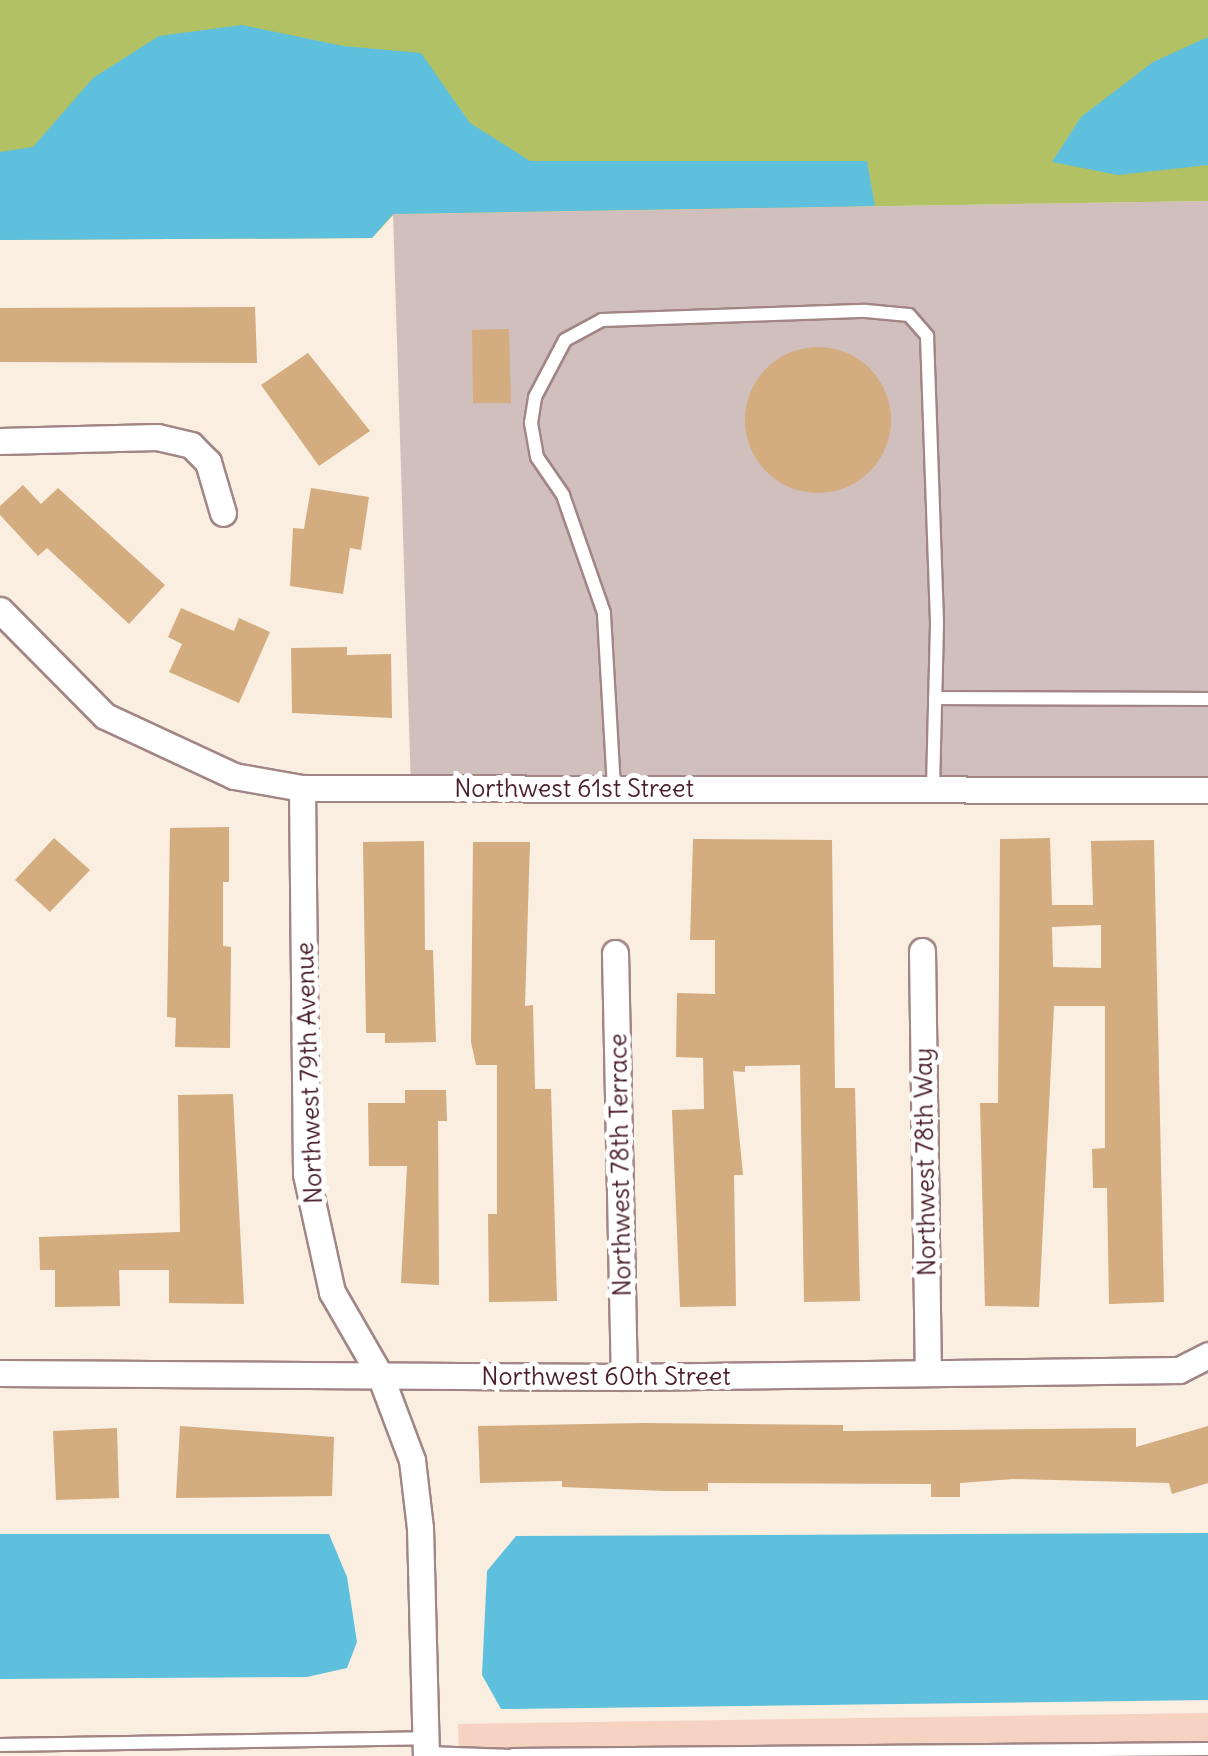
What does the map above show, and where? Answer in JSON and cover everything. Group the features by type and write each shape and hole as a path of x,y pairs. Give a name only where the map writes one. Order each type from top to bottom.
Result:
{"street":[{"path":"0,441 157,437 191,445 208,462 223,514"},
{"name":"Northwest 61st Street","path":"0,610 105,716 234,776 302,788 934,786 1208,790"},
{"name":"Northwest 79th Avenue","path":"302,788 306,1174 332,1292 380,1375 412,1460 418,1511 426,1749"},
{"name":"Northwest 78th Way","path":"922,950 928,1373"},
{"name":"Northwest 78th Terrace","path":"615,953 624,1377"},
{"name":"Northwest 60th Street","path":"0,1373 624,1377 1179,1370 1208,1354"}],"lane":[{"path":"614,788 604,614 564,495 537,457 531,423 535,397 566,340 602,320 909,316 927,336 936,698 934,786"},
{"path":"936,698 1208,699"},
{"path":"0,1745 426,1749 514,1755 1208,1749"}],"shaded area":[{"path":"1208,201 1208,784 411,789 393,214"},
{"path":"1208,1713 1208,1756 459,1756 458,1724"}],"green space":[{"path":"0,0 1208,0 1208,201 394,214 372,238 0,240"}],"water":[{"path":"242,25 343,46 421,53 470,123 530,161 867,161 875,206 393,214 372,238 0,240 0,152 33,147 93,78 159,36"},
{"path":"1208,37 1208,165 1118,175 1052,162 1081,117 1153,62"},
{"path":"1208,1533 1208,1700 501,1709 482,1675 487,1571 516,1536"},
{"path":"0,1534 329,1534 347,1577 357,1642 347,1668 307,1677 0,1679"}],"building":[{"path":"255,307 257,363 0,362 0,308"},
{"path":"509,329 511,403 473,403 472,330"},
{"path":"818,347 846,353 869,369 885,392 891,420 885,448 869,471 846,487 818,493 790,487 767,471 751,448 745,420 751,392 767,369 790,353"},
{"path":"308,353 370,431 319,466 261,385"},
{"path":"23,485 41,504 58,488 165,585 129,624 47,548 38,556 0,515 0,506"},
{"path":"311,488 369,497 361,550 350,548 343,594 290,586 293,528 304,529"},
{"path":"181,608 234,631 239,618 270,632 239,703 169,672 182,644 168,637"},
{"path":"347,647 347,655 391,654 392,718 292,713 291,648"},
{"path":"229,827 229,882 223,882 223,946 231,947 230,1048 175,1047 176,1018 167,1017 170,828"},
{"path":"54,838 90,870 50,912 15,880"},
{"path":"1050,838 1052,905 1093,905 1091,841 1154,840 1164,1302 1109,1304 1107,1188 1093,1188 1092,1149 1105,1148 1105,1006 1054,1006 1039,1307 985,1306 980,1103 998,1103 1000,839","holes":["1101,925 1101,968 1053,967 1052,927"]},
{"path":"693,839 832,840 835,1088 855,1088 860,1301 804,1302 800,1065 745,1066 745,1072 733,1071 743,1175 734,1175 736,1306 680,1307 672,1110 704,1109 703,1058 676,1057 677,993 715,994 715,940 690,940"},
{"path":"424,841 425,950 433,950 436,1042 385,1043 385,1033 366,1033 363,842"},
{"path":"473,842 530,842 525,1006 533,1005 535,1089 551,1089 557,1301 489,1302 488,1214 497,1214 497,1065 476,1065 471,1042"},
{"path":"405,1090 446,1090 447,1121 438,1121 439,1285 401,1283 407,1166 369,1166 368,1103 405,1103"},
{"path":"233,1094 244,1304 169,1303 169,1270 119,1270 120,1306 55,1307 55,1270 40,1270 39,1237 180,1232 178,1095"},
{"path":"843,1425 843,1431 1136,1428 1136,1447 1208,1426 1208,1483 1172,1494 1169,1483 1013,1479 960,1483 960,1497 931,1497 931,1484 708,1483 708,1491 666,1491 562,1487 562,1481 480,1483 478,1426"},
{"path":"180,1426 334,1437 332,1496 176,1498"},
{"path":"117,1428 119,1498 56,1500 53,1431"}]}
